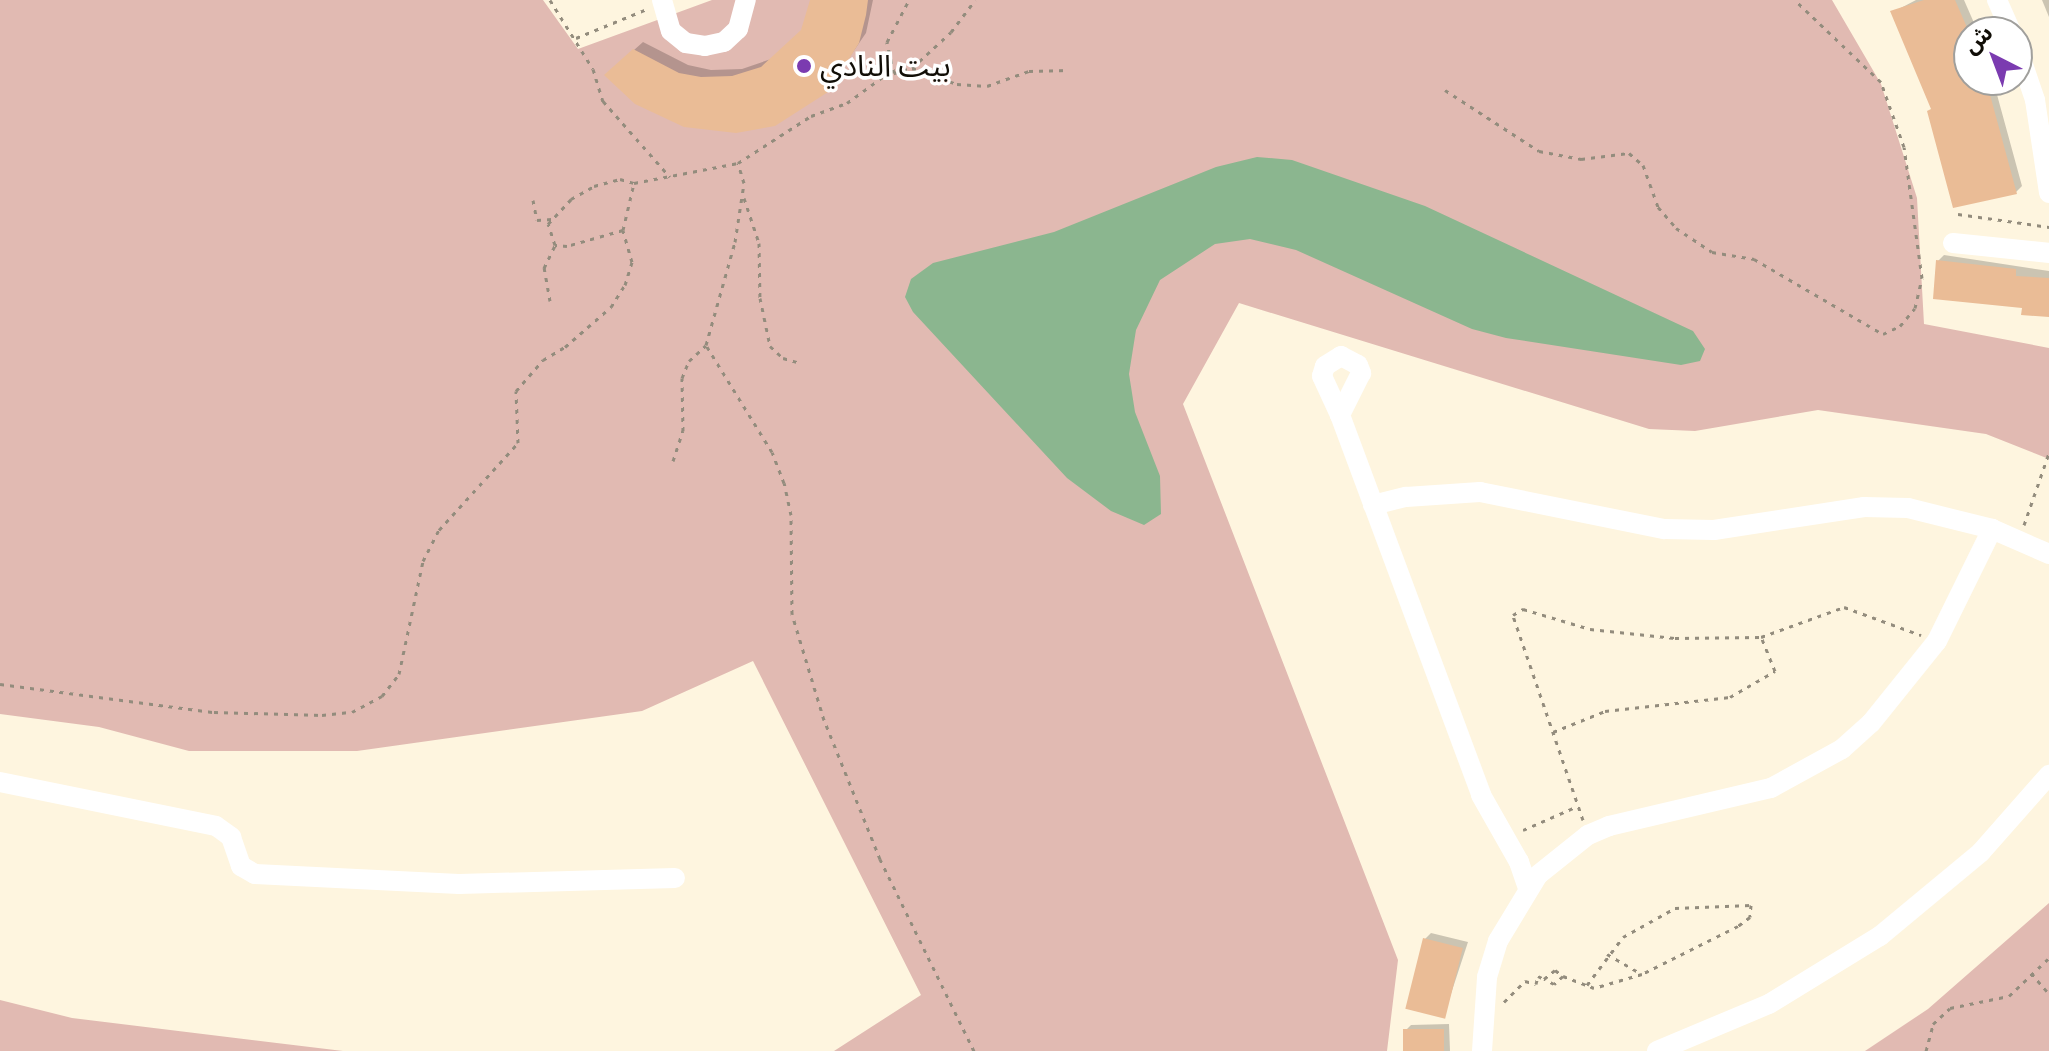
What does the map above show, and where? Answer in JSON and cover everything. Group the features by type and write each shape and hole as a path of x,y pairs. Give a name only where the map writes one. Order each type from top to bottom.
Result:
{"street":[{"path":"662,2 671,31 686,43 705,46 724,42 738,29 746,0"},
{"path":"2033,94 2049,193"},
{"path":"1953,243 2049,253"},
{"path":"1340,415 1481,795 1528,888"},
{"path":"1373,505 1443,492 1480,492 1651,527 1702,530 1864,507 1908,508 1992,529 2049,554"},
{"path":"1482,1051 1482,1020 1498,941 1528,888 1548,865 1588,835 1637,817 1771,788 1808,771 1871,723 1937,641 1992,529"},
{"path":"1657,1051 1769,1004 1880,936 1981,852 2049,775"},
{"path":"0,782 216,826 231,837 241,866 255,874 459,884 675,878"},
{"path":"1509,846 1548,865"}],"path":[{"path":"550,0 576,38 603,101 670,177"},
{"path":"894,73 887,42 909,0"},
{"path":"550,301 544,268 555,245 548,224 594,186 620,179 634,183 738,163 811,116 847,103 894,73 912,68 951,32 975,0"},
{"path":"1445,90 1539,151 1581,159 1629,153 1643,165 1658,207 1676,228 1712,252 1754,259 1883,334 1900,326 1915,308 1922,278 1904,147 1881,82 1795,0"},
{"path":"576,38 662,2"},
{"path":"912,68 957,84 987,86 1029,71 1069,70"},
{"path":"738,163 743,197 759,243 760,298 770,346 783,358 797,362"},
{"path":"0,684 214,712 322,715 352,712 382,696 399,674 423,561 439,530 518,443 516,391 543,360 611,307 625,285 632,262 623,230 634,183"},
{"path":"673,461 683,431 682,378 689,361 706,345 725,292 743,197"},
{"path":"533,200 537,220 552,219"},
{"path":"1958,214 2049,227"},
{"path":"555,245 623,230"},
{"path":"706,345 772,452 784,483 791,515 792,614 824,720 880,859 974,1051"},
{"path":"2019,539 2049,453"},
{"path":"1588,835 1513,615 1523,609 1590,629 1675,638 1761,637 1844,607 1937,641"},
{"path":"1553,732 1605,711 1730,697 1775,671 1761,637"},
{"path":"1509,846 1578,806"},
{"path":"1544,979 1555,970 1563,976 1594,988 1642,974 1738,926 1750,917 1751,905 1675,908 1634,928 1607,954 1587,985"},
{"path":"1607,954 1642,974"},
{"path":"1926,1051 1933,1024 1950,1008 1999,1001 2049,958"},
{"path":"2031,973 2049,994"},
{"path":"1482,1020 1502,1017 1503,1003 1525,981 1536,984 1538,976 1554,984 1563,976"}],"shaded area":[{"path":"0,0 543,0 578,49 712,0 1832,0 1881,84 1917,198 1924,324 2049,348 2049,459 1986,434 1818,410 1695,431 1649,429 1239,303 1183,404 1398,960 1387,1051 834,1051 921,995 753,661 642,711 357,751 189,751 99,727 0,714"},
{"path":"1257,157 1292,160 1425,206 1693,331 1705,349 1700,361 1681,365 1506,338 1472,329 1296,250 1250,239 1215,244 1160,280 1136,330 1129,374 1135,412 1160,476 1161,514 1144,525 1111,511 1067,478 913,312 905,297 911,279 933,263 1054,232 1216,167"},
{"path":"2049,903 2049,1051 1865,1051 1928,1009"},
{"path":"0,1000 72,1018 343,1051 0,1051"}],"building":[{"name":"بيت النادي","path":"810,0 868,0 859,43 828,92 775,126 736,133 684,127 635,104 604,75 633,49 679,73 701,77 732,76 761,67 801,30"},
{"path":"1924,0 1955,0 1962,16 1953,16 1953,96 1990,96 2017,194 1953,208 1927,111 1931,109 1890,11"},
{"path":"1936,260 2016,269 2016,276 2049,278 2049,317 2021,315 2022,308 1933,299"},
{"path":"1423,938 1463,948 1445,1019 1405,1009"},
{"path":"1403,1029 1444,1029 1444,1051 1403,1051"}],"place":[{"name":"بيت النادي","path":"804,66"}]}
